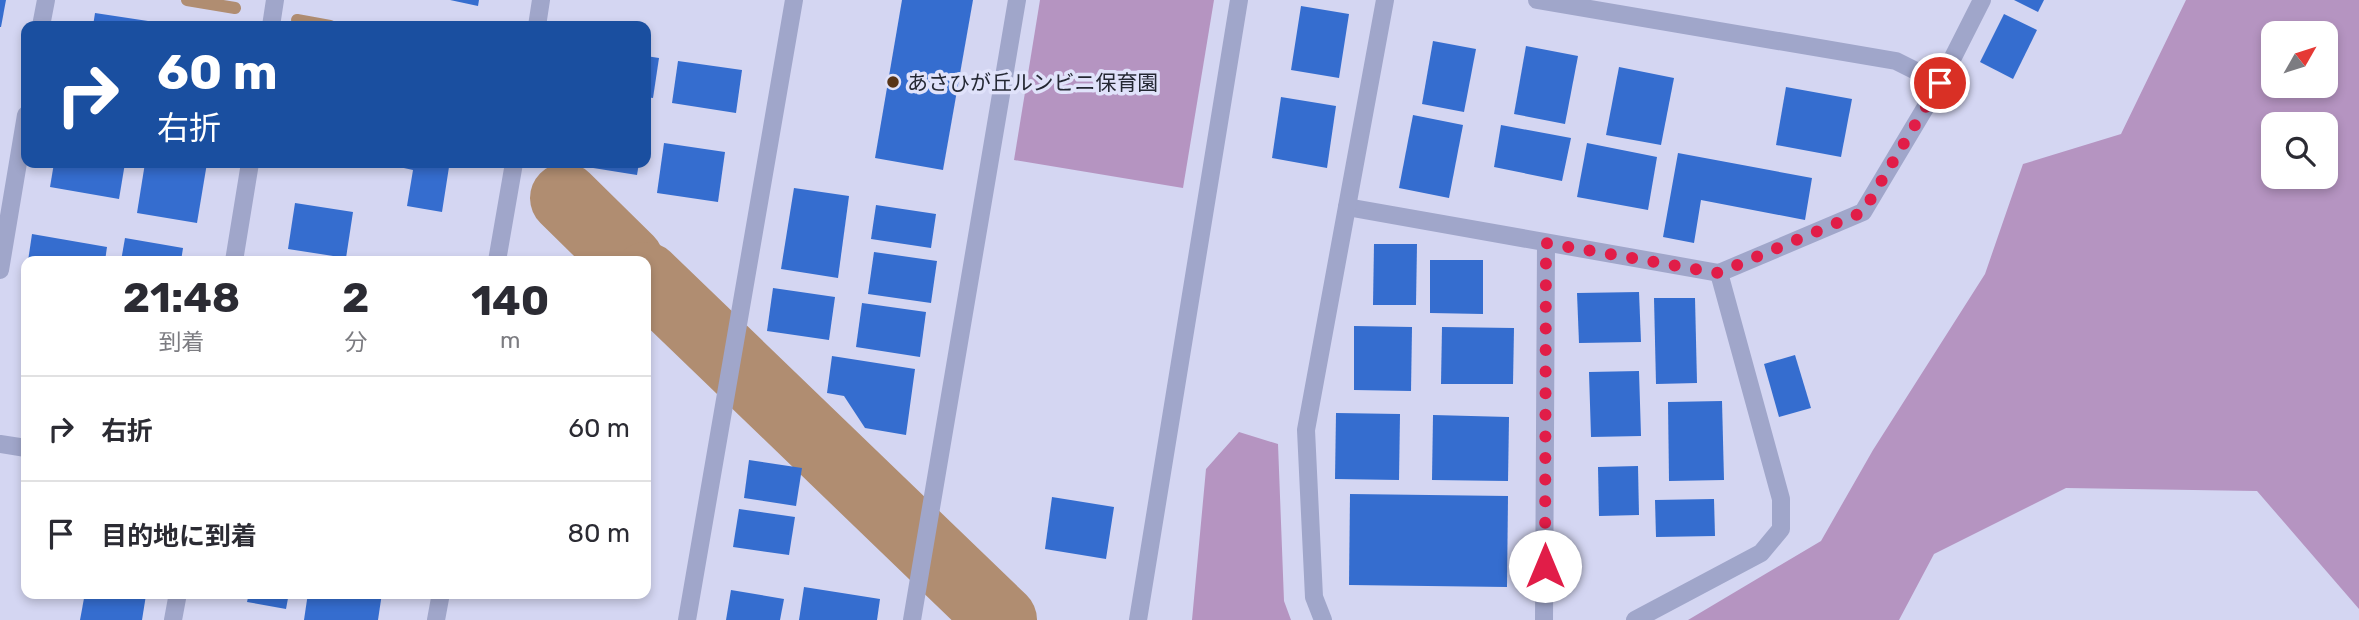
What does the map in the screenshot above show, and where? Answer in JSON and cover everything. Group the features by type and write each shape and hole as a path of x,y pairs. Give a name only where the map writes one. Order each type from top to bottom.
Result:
{"street":[{"path":"42,21 46,0"},
{"path":"272,21 275,0"},
{"path":"538,21 541,0"},
{"path":"687,620 794,0"},
{"path":"912,620 1017,0"},
{"path":"1138,620 1239,0"},
{"path":"1323,620 1314,597 1306,430 1385,0"},
{"path":"1537,0 1896,61 1940,83"},
{"path":"1347,207 1718,273 1863,212 1940,83 1982,0"},
{"path":"0,270 21,145"},
{"path":"235,256 249,168"},
{"path":"498,256 512,168"},
{"path":"1544,620 1546,243"},
{"path":"1635,620 1761,553 1781,528 1781,499 1718,273"},
{"path":"0,444 21,447"},
{"path":"173,620 177,599"},
{"path":"436,620 440,599"}],"shaded area":[{"path":"1040,0 1214,0 1183,188 1014,160"},
{"path":"2186,0 2359,0 2359,609 2257,491 2066,488 1934,554 1899,620 1688,620 1821,541 1873,450 1985,274 2023,164 2121,134"},
{"path":"1239,432 1278,444 1284,601 1291,620 1192,620 1206,469"}],"building":[{"path":"0,0 6,0 1,27 0,27"},
{"path":"450,0 479,0 478,6"},
{"path":"902,0 973,0 943,170 875,158"},
{"path":"2014,0 2044,0 2038,12"},
{"path":"1301,6 1349,14 1339,78 1291,70"},
{"path":"95,13 148,21 94,21"},
{"path":"2004,14 2037,30 2013,79 1980,62"},
{"path":"1433,41 1476,49 1464,112 1422,104"},
{"path":"1526,46 1578,56 1565,124 1514,114"},
{"path":"651,57 659,58 651,98"},
{"path":"678,61 742,70 736,113 672,103"},
{"path":"1619,67 1674,78 1661,145 1606,135"},
{"path":"1786,87 1852,99 1841,157 1776,145"},
{"path":"1281,97 1336,106 1327,168 1272,158"},
{"path":"1413,115 1463,125 1449,198 1399,188"},
{"path":"1501,125 1571,138 1562,181 1494,167"},
{"path":"664,143 725,152 718,202 657,193"},
{"path":"1587,143 1657,157 1648,210 1577,197"},
{"path":"1678,153 1812,178 1805,220 1701,200 1694,243 1663,237"},
{"path":"53,168 124,168 119,199 50,187"},
{"path":"144,168 206,168 197,223 137,213"},
{"path":"404,168 449,168 442,212 407,206 413,170"},
{"path":"593,168 638,168 637,175"},
{"path":"794,188 849,196 838,278 781,269"},
{"path":"295,203 353,212 346,256 288,249"},
{"path":"876,205 936,214 931,248 871,239"},
{"path":"32,234 107,247 106,256 29,256"},
{"path":"125,238 183,248 182,256 122,256"},
{"path":"1374,244 1417,244 1416,305 1373,305"},
{"path":"874,252 937,261 931,303 868,294"},
{"path":"1430,260 1483,260 1483,314 1430,313"},
{"path":"773,288 835,297 829,340 767,331"},
{"path":"1639,292 1641,342 1579,343 1577,293"},
{"path":"1654,298 1695,298 1697,383 1656,384"},
{"path":"862,303 926,312 920,357 856,347"},
{"path":"1354,326 1412,327 1411,391 1354,390"},
{"path":"1442,327 1514,328 1513,384 1441,384"},
{"path":"1795,355 1811,408 1779,417 1764,364"},
{"path":"832,356 915,369 906,435 865,428 844,396 827,393"},
{"path":"1639,371 1641,436 1591,437 1589,372"},
{"path":"1722,401 1724,480 1669,481 1668,402"},
{"path":"1336,413 1400,414 1399,480 1335,479"},
{"path":"1433,415 1509,417 1508,481 1432,480"},
{"path":"749,460 802,468 796,506 744,498"},
{"path":"1638,466 1639,515 1599,516 1598,467"},
{"path":"1350,494 1508,496 1507,587 1349,585"},
{"path":"1052,497 1114,507 1106,559 1045,549"},
{"path":"1714,499 1715,536 1656,537 1655,500"},
{"path":"739,509 795,517 789,555 733,547"},
{"path":"804,587 880,599 877,620 799,620"},
{"path":"731,590 784,599 780,620 726,620"},
{"path":"84,599 145,599 142,620 80,620"},
{"path":"248,599 288,599 286,609 247,602"},
{"path":"307,599 381,599 378,620 304,620"}],"waterway":[{"path":"187,0 235,8"},
{"path":"297,20 302,21"},
{"path":"565,198 624,256"},
{"path":"651,282 1002,620"}],"place":[{"name":"あさひが丘ルンビニ保育園","path":"893,82"}],"route":[{"path":"1545,566 1546,243 1718,273 1863,212 1940,83"}]}
